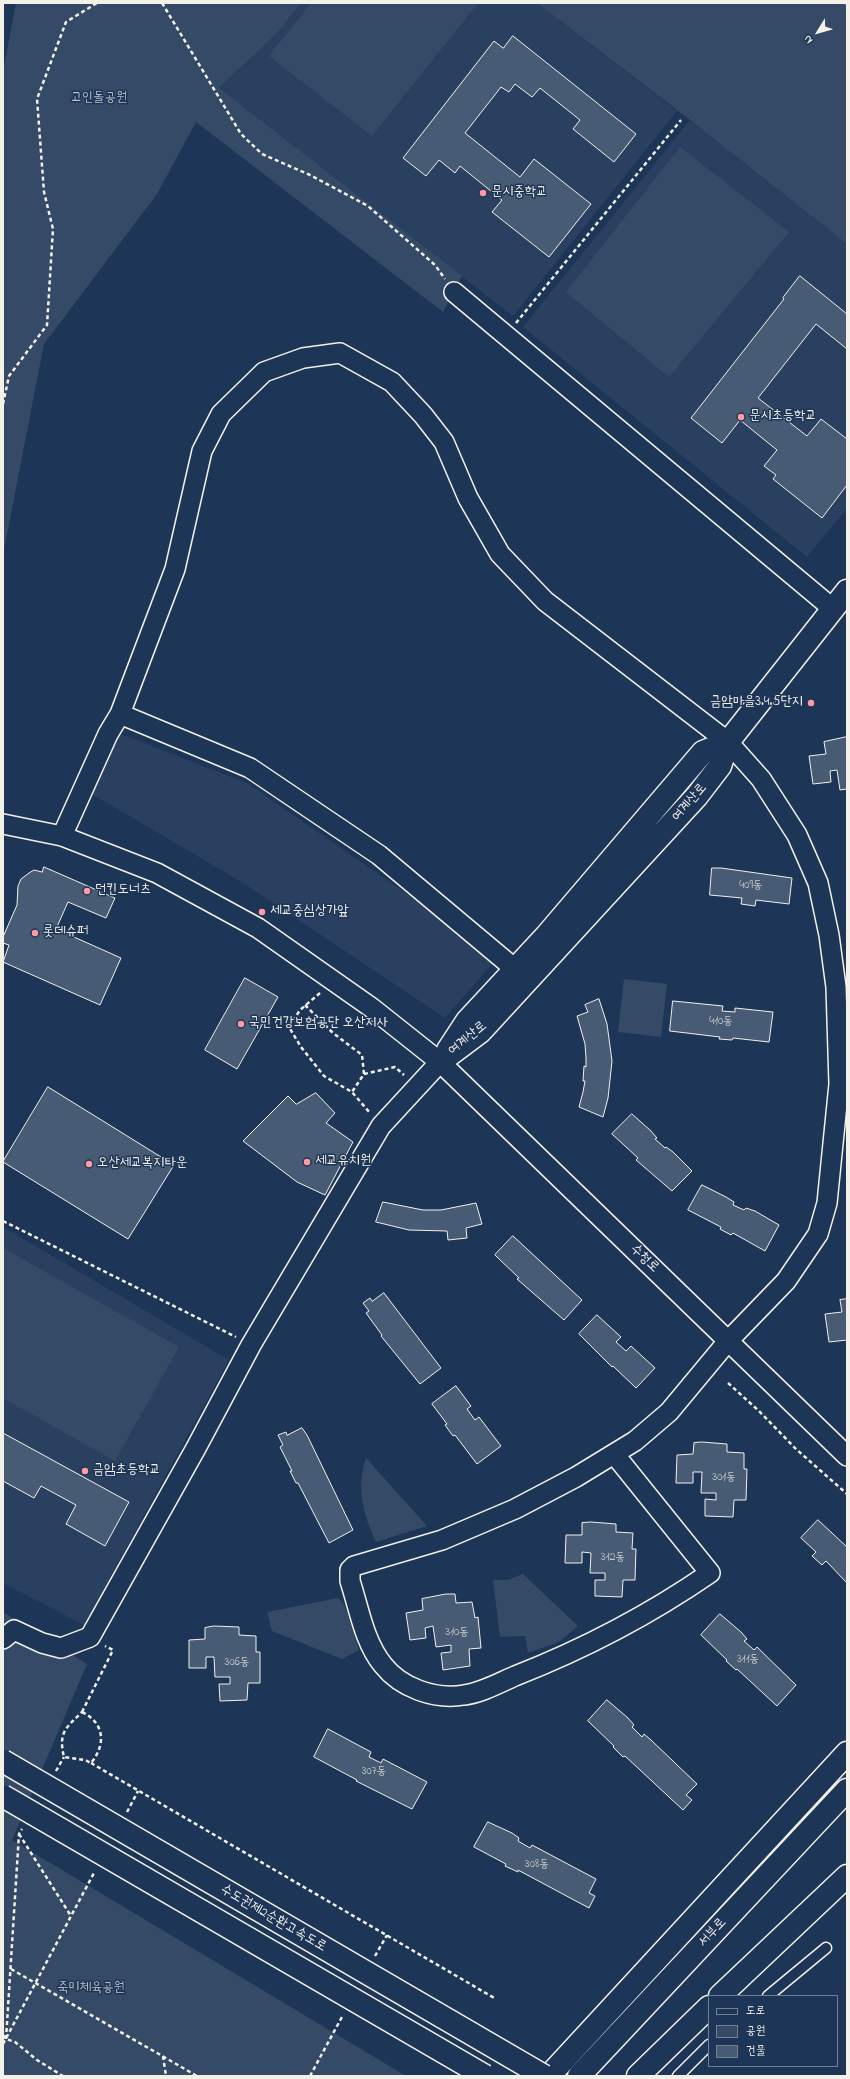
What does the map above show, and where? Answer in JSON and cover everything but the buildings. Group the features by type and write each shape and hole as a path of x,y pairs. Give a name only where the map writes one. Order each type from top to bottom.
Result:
{"main road":[{"name":"여계산로","path":"440,1062 480,1032 697,796 720,766 728,742 832,608 847,591"},
{"name":"여계산로","path":"440,1062 467,1021 546,936 703,752 728,742"},
{"path":"550,2076 847,1753"},
{"name":"수도권제2순환고속도로","path":"3,1761 544,2076"},
{"name":"서부로","path":"579,2076 847,1790"},
{"name":"수도권제2순환고속도로","path":"3,1796 485,2076"},
{"path":"721,1995 847,1876"},
{"path":"638,2076 708,2008"},
{"path":"512,2058 558,2076"}],"street":[{"path":"454,292 832,608"},
{"path":"62,836 108,734 120,714 175,569 202,451 221,414 264,372 303,358 340,353 392,382 423,415 444,442 468,498 500,554 545,601 728,742 761,779 797,835 818,883 829,935 836,987 839,1084 827,1203 818,1234 786,1281 728,1341 669,1412 615,1455 515,1509 442,1540 354,1566 350,1570 350,1581 372,1648 383,1666 398,1679 417,1690 434,1695 465,1695 562,1657 640,1618 710,1573 615,1455"},
{"path":"120,714 250,768 379,855 515,970"},
{"name":"수청로","path":"3,824 62,836 157,873 258,928 372,1008 440,1062 847,1456"},
{"path":"3,1638 14,1630 42,1643 61,1648 90,1637 196,1448 251,1345 380,1126 440,1062"}],"lane":[{"path":"769,1995 826,1948"},
{"path":"678,2076 708,2046"}],"path":[{"path":"3,404 9,376 47,325 53,229 44,192 37,99 66,22 97,3"},
{"path":"162,3 241,134 262,154 310,175 368,206 435,265 454,292"},
{"path":"506,335 681,120"},
{"path":"321,988 320,994 300,1010 289,1027 301,1047 324,1076 352,1092 380,1126"},
{"path":"305,1005 333,1033 362,1055 364,1074 352,1092"},
{"path":"364,1074 394,1067 418,1087"},
{"path":"3,1221 251,1345"},
{"path":"728,1383 759,1411 796,1449 847,1494"},
{"path":"52,1776 64,1757 61,1747 62,1735 70,1722 82,1712 113,1650 90,1637"},
{"path":"82,1712 92,1718 98,1725 102,1736 100,1749 91,1763"},
{"path":"64,1757 85,1760 91,1763 496,1999"},
{"path":"123,1819 138,1791"},
{"path":"6,2039 19,1834 22,1828"},
{"path":"19,1834 71,1917"},
{"path":"3,2044 97,1868"},
{"path":"11,1969 197,2076"},
{"path":"3,2035 6,2039 15,2042 37,2060 63,2076"},
{"path":"163,2056 166,2076"}],"shaded area":[{"name":"문시중학교","path":"301,3 537,3 677,111 513,316 219,88 279,31"},
{"name":"문시초등학교","path":"690,120 847,244 847,508 807,557 523,327"},
{"path":"121,734 247,783 498,957 445,1018 245,884 92,794 111,740"},
{"name":"금암초등학교","path":"3,1227 229,1360 84,1625 3,1583"}],"green space":[{"name":"고인돌공원","path":"16,3 301,3 279,31 219,88 462,276 443,312 196,122 157,194 44,344 3,555 3,71"},
{"path":"311,3 478,3 372,136 269,56"},
{"path":"537,3 847,3 847,244 690,120"},
{"path":"680,147 789,232 669,377 566,292"},
{"path":"624,979 667,984 661,1037 618,1032"},
{"path":"3,1248 179,1347 115,1461 3,1398"},
{"path":"366,1458 427,1526 376,1542 364,1511 362,1501 361,1490 363,1469"},
{"path":"523,1574 578,1626 559,1642 528,1653 525,1636 500,1637 493,1580 507,1580"},
{"path":"338,1598 344,1604 359,1650 342,1659 272,1631 267,1612"},
{"name":"죽미체육공원","path":"3,1612 87,1664 12,1840 406,2076 3,2076"}],"place":[{"name":"문시중학교","path":"483,193"},
{"name":"문시초등학교","path":"741,417"},
{"name":"금암마을3.4.5단지","path":"811,703"},
{"name":"던킨도너츠","path":"87,891"},
{"name":"세교중심상가앞","path":"262,912"},
{"name":"롯데슈퍼","path":"35,933"},
{"name":"국민건강보험공단 오산지사","path":"241,1024"},
{"name":"세교유치원","path":"307,1162"},
{"name":"오산세교복지타운","path":"89,1164"},
{"name":"금암초등학교","path":"85,1471"}]}
